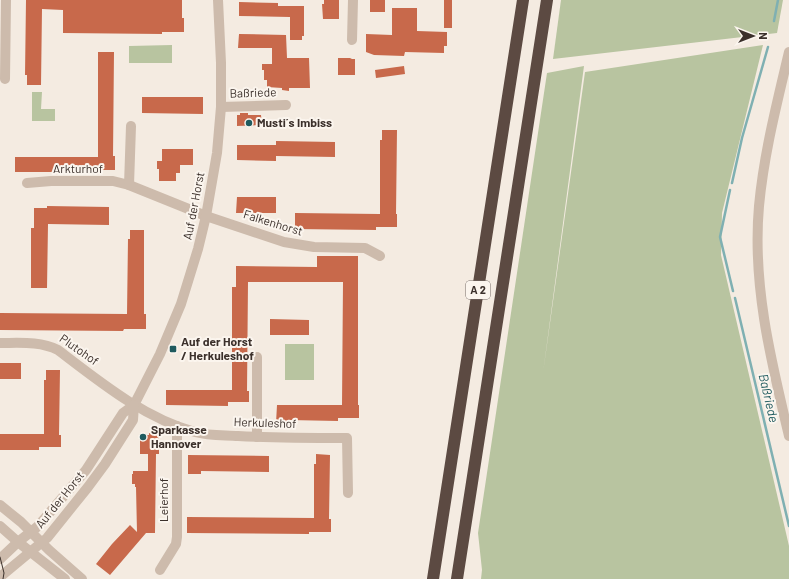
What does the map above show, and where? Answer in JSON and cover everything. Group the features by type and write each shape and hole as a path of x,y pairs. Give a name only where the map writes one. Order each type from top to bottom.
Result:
{"highway":[{"name":"A 2","path":"433,579 523,0"},
{"name":"A 2","path":"457,579 547,0"}],"street":[{"path":"5,79 6,0"},
{"name":"Auf der Horst","path":"0,577 47,538 105,464 133,420 134,405 160,354 181,304 196,256 206,216 217,153 221,107 221,56 218,0"},
{"path":"352,40 353,0"},
{"path":"789,52 767,147 759,206 758,242 761,288 769,350 789,436"},
{"name":"Baßriede","path":"221,107 286,105"},
{"path":"129,185 131,126"},
{"name":"Arkturhof","path":"27,183 58,181 106,181 129,185 206,216"},
{"name":"Falkenhorst","path":"206,216 284,242 314,247 366,248 380,256"},
{"name":"Plutohof","path":"0,343 45,344 58,350 134,405"},
{"path":"257,357 257,437"},
{"name":"Auf der Horst","path":"0,559 37,527 86,470 123,413 134,405"},
{"name":"Herkuleshof","path":"134,405 177,426 202,433 257,437 347,438 348,494"},
{"name":"Leierhof","path":"160,570 176,544 177,537 177,426"},
{"path":"0,505 21,522 82,579"},
{"path":"0,526 65,579"}],"green space":[{"path":"561,0 783,0 777,33 553,59"},
{"path":"172,45 172,63 129,63 129,46"},
{"path":"763,45 722,213 721,255 789,546 789,579 481,579 482,570 478,533 547,73 584,66 543,373 585,72"},
{"path":"32,92 42,92 41,109 55,109 55,121 32,121"},
{"path":"285,344 314,344 314,380 285,380"}],"building":[{"path":"26,0 182,0 184,32 162,32 162,34 63,33 63,10 42,9 41,85 27,85 27,75 25,75"},
{"path":"324,0 339,0 339,19 323,19 322,4 324,4"},
{"path":"370,0 385,0 385,12 370,12"},
{"path":"444,0 452,0 452,28 444,28"},
{"path":"239,2 278,3 278,6 304,6 304,36 302,36 302,40 290,40 290,17 239,16"},
{"path":"392,8 417,8 417,31 447,32 447,46 444,46 444,53 405,52 404,56 374,55 366,52 366,34 392,35"},
{"path":"239,34 286,35 287,58 309,58 310,88 289,88 289,91 282,90 282,88 267,87 267,80 264,80 264,70 262,70 262,64 272,64 272,48 238,48"},
{"path":"98,52 114,52 113,156 115,156 115,170 94,170 94,172 15,172 15,157 98,157"},
{"path":"338,58 355,59 355,75 338,75"},
{"path":"404,66 405,74 376,78 375,70"},
{"path":"142,97 203,97 203,114 142,113"},
{"name":"Musti´s Imbiss","path":"240,113 248,113 248,115 261,115 262,125 237,126 237,115 240,115"},
{"path":"382,130 397,130 397,227 376,227 376,230 295,229 295,213 380,214 380,140 382,140"},
{"path":"276,141 335,142 335,157 276,156 276,161 237,160 237,145 276,145"},
{"path":"162,149 193,149 193,165 180,165 180,173 176,173 176,181 159,181 157,161 162,161"},
{"path":"237,197 276,197 276,213 236,213"},
{"path":"47,206 109,207 109,225 48,224 47,288 31,288 31,228 34,228 34,208 47,208"},
{"path":"130,230 144,230 144,314 146,314 146,329 124,329 123,331 0,330 0,313 127,314 128,239 130,239"},
{"path":"317,256 358,256 359,418 338,418 338,421 289,420 289,423 276,423 277,405 342,405 343,282 248,282 247,391 249,391 249,402 228,402 228,406 166,405 166,390 232,390 232,287 236,287 236,266 317,267"},
{"path":"270,319 309,320 309,335 270,335"},
{"path":"0,363 21,363 21,379 0,379"},
{"path":"46,370 60,370 59,435 61,435 61,447 39,447 39,450 0,450 0,434 44,434 44,380 46,380"},
{"path":"149,433 159,433 159,454 156,454 155,533 146,533 110,575 96,564 130,525 137,532 136,487 135,484 132,484 132,474 133,471 148,471 148,454 140,454 140,435 149,435"},
{"path":"316,454 330,455 329,519 331,519 331,532 309,532 309,534 187,533 187,517 314,518 314,464 316,464"},
{"path":"188,455 269,456 269,472 201,471 201,474 188,474"}],"waterway":[{"name":"Baßriede","path":"774,21 778,0"},
{"name":"Baßriede","path":"732,183 742,138 768,47"},
{"name":"Baßriede","path":"730,190 720,237 733,291"},
{"name":"Baßriede","path":"735,298 789,526"}],"tram line":[{"path":"0,557 4,573 3,579"}],"place":[{"name":"Musti´s Imbiss","path":"249,123"},
{"name":"Auf der Horst / Herkuleshof","path":"173,349"},
{"name":"Sparkasse Hannover","path":"143,437"}]}
